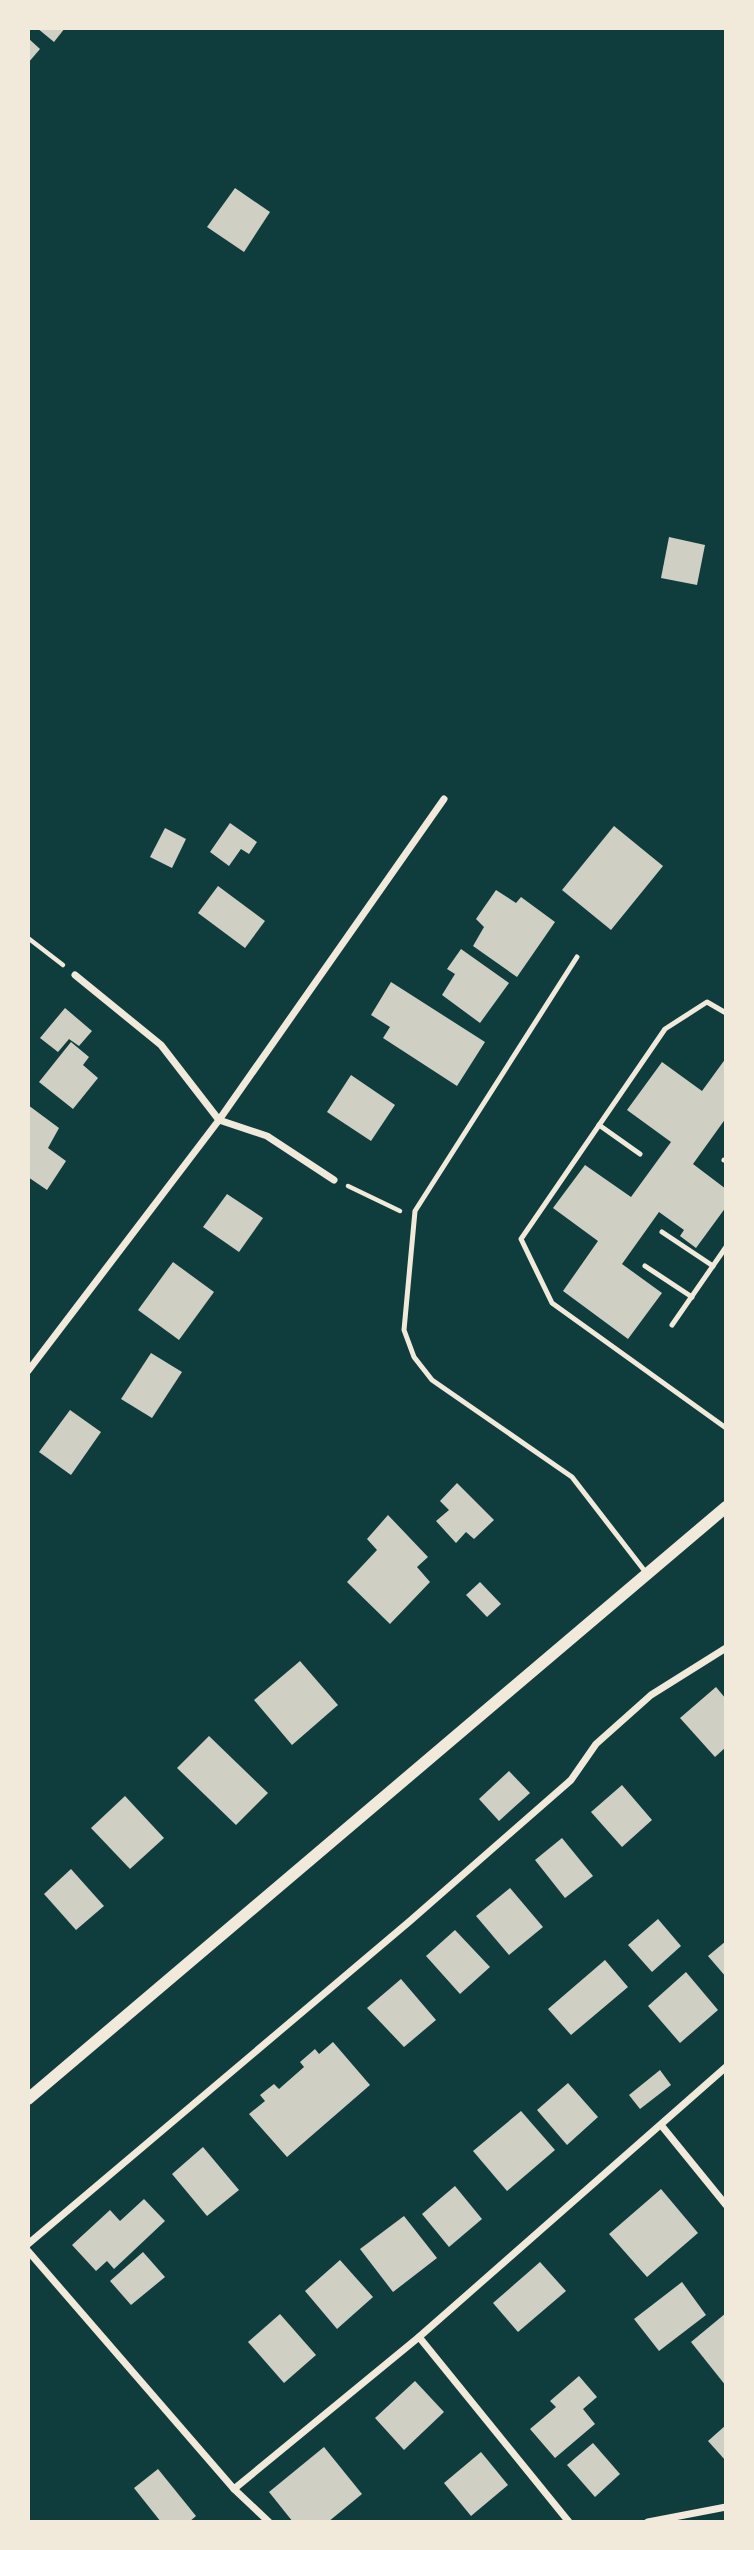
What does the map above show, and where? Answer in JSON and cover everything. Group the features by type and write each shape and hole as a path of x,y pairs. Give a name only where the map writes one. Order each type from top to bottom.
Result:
{"street":[{"path":"28,1371 219,1120 444,799"},
{"path":"75,975 161,1045 219,1120 267,1136 334,1180"},
{"path":"28,2099 726,1507"},
{"path":"28,2244 399,1930 571,1780 596,1744 651,1695 726,1648"},
{"path":"234,2490 419,2337 726,2067"},
{"path":"661,2126 726,2205"},
{"path":"28,2251 234,2490 269,2522"},
{"path":"419,2337 569,2522"},
{"path":"648,2522 726,2507"}],"lane":[{"path":"577,957 415,1211 404,1330 414,1357 432,1380 572,1477 647,1574"},
{"path":"726,1013 707,1002 665,1030 520,1239 552,1303 726,1428"},
{"path":"599,1125 640,1154"},
{"path":"662,1232 713,1266"},
{"path":"672,1325 726,1247"},
{"path":"645,1266 691,1297"}],"path":[{"path":"28,937 75,975"},
{"path":"334,1180 414,1218"}],"building":[{"path":"37,28 65,28 54,42"},
{"path":"28,38 40,49 28,63"},
{"path":"235,188 270,212 244,252 207,227"},
{"path":"669,537 705,545 697,585 661,578"},
{"path":"230,823 257,842 249,854 241,849 229,866 210,852"},
{"path":"614,826 663,866 611,930 562,890"},
{"path":"165,828 186,839 172,868 150,857"},
{"path":"218,886 265,921 245,948 198,913"},
{"path":"496,890 516,903 521,897 555,922 517,977 473,946 484,927 476,919"},
{"path":"461,949 509,983 480,1023 442,995 455,974 447,969"},
{"path":"391,982 485,1042 457,1086 383,1038 390,1027 371,1015"},
{"path":"65,1008 92,1031 79,1046 69,1039 58,1052 40,1038"},
{"path":"71,1042 89,1057 83,1065 98,1078 73,1109 39,1082"},
{"path":"726,1058 726,1118 693,1164 726,1189 726,1207 696,1248 680,1236 684,1230 659,1212 622,1264 662,1293 628,1339 563,1291 598,1241 553,1208 585,1165 631,1197 671,1142 627,1110 662,1062 702,1091"},
{"path":"351,1075 395,1105 371,1141 327,1112"},
{"path":"28,1105 59,1128 48,1148 66,1161 47,1190 28,1177"},
{"path":"227,1194 263,1218 239,1252 203,1227"},
{"path":"173,1262 214,1292 179,1340 138,1310"},
{"path":"151,1353 182,1372 152,1418 121,1399"},
{"path":"70,1410 101,1432 71,1475 39,1452"},
{"path":"457,1483 494,1520 474,1539 466,1532 456,1543 436,1521 449,1510 440,1501"},
{"path":"388,1515 428,1557 417,1567 430,1582 390,1624 347,1582 377,1550 367,1539"},
{"path":"480,1582 501,1604 487,1617 466,1595"},
{"path":"300,1661 338,1705 292,1745 254,1700"},
{"path":"716,1687 726,1699 726,1747 715,1757 680,1718"},
{"path":"209,1736 268,1793 236,1825 177,1768"},
{"path":"509,1771 530,1793 499,1821 479,1799"},
{"path":"622,1785 652,1820 622,1847 591,1812"},
{"path":"125,1796 164,1838 130,1869 91,1828"},
{"path":"562,1838 593,1876 565,1898 535,1860"},
{"path":"71,1869 104,1906 76,1930 44,1894"},
{"path":"510,1888 543,1927 509,1955 476,1916"},
{"path":"658,1919 681,1946 652,1972 628,1945"},
{"path":"455,1930 490,1967 460,1994 426,1956"},
{"path":"726,1941 726,1977 708,1956"},
{"path":"605,1960 628,1987 571,2035 548,2009"},
{"path":"686,1972 718,2010 680,2043 648,2006"},
{"path":"401,1979 436,2020 404,2047 367,2008"},
{"path":"333,2042 370,2085 287,2157 249,2114 265,2101 260,2095 274,2084 279,2089 304,2067 300,2062 315,2049 319,2054"},
{"path":"660,2070 671,2085 640,2109 629,2095"},
{"path":"568,2083 598,2117 567,2145 537,2110"},
{"path":"521,2111 555,2150 507,2191 473,2151"},
{"path":"203,2147 239,2190 207,2216 172,2174"},
{"path":"455,2186 482,2219 449,2247 422,2214"},
{"path":"661,2189 698,2233 647,2277 609,2234"},
{"path":"144,2199 165,2221 114,2269 107,2261 96,2271 72,2245 110,2210 120,2221"},
{"path":"404,2216 437,2258 393,2292 360,2249"},
{"path":"143,2252 165,2277 131,2305 110,2281"},
{"path":"340,2260 373,2297 337,2329 305,2291"},
{"path":"540,2262 566,2291 518,2332 493,2303"},
{"path":"682,2282 706,2315 659,2351 634,2319"},
{"path":"726,2313 726,2386 691,2342"},
{"path":"280,2314 316,2355 284,2383 248,2342"},
{"path":"579,2376 597,2397 583,2409 595,2424 555,2458 530,2429 556,2407 550,2401"},
{"path":"415,2381 444,2412 404,2450 375,2418"},
{"path":"726,2425 726,2461 708,2441"},
{"path":"593,2443 620,2474 595,2497 567,2465"},
{"path":"324,2447 362,2494 328,2522 293,2522 269,2492"},
{"path":"481,2452 508,2485 471,2516 444,2483"},
{"path":"158,2469 196,2516 189,2522 161,2522 134,2488"}]}
